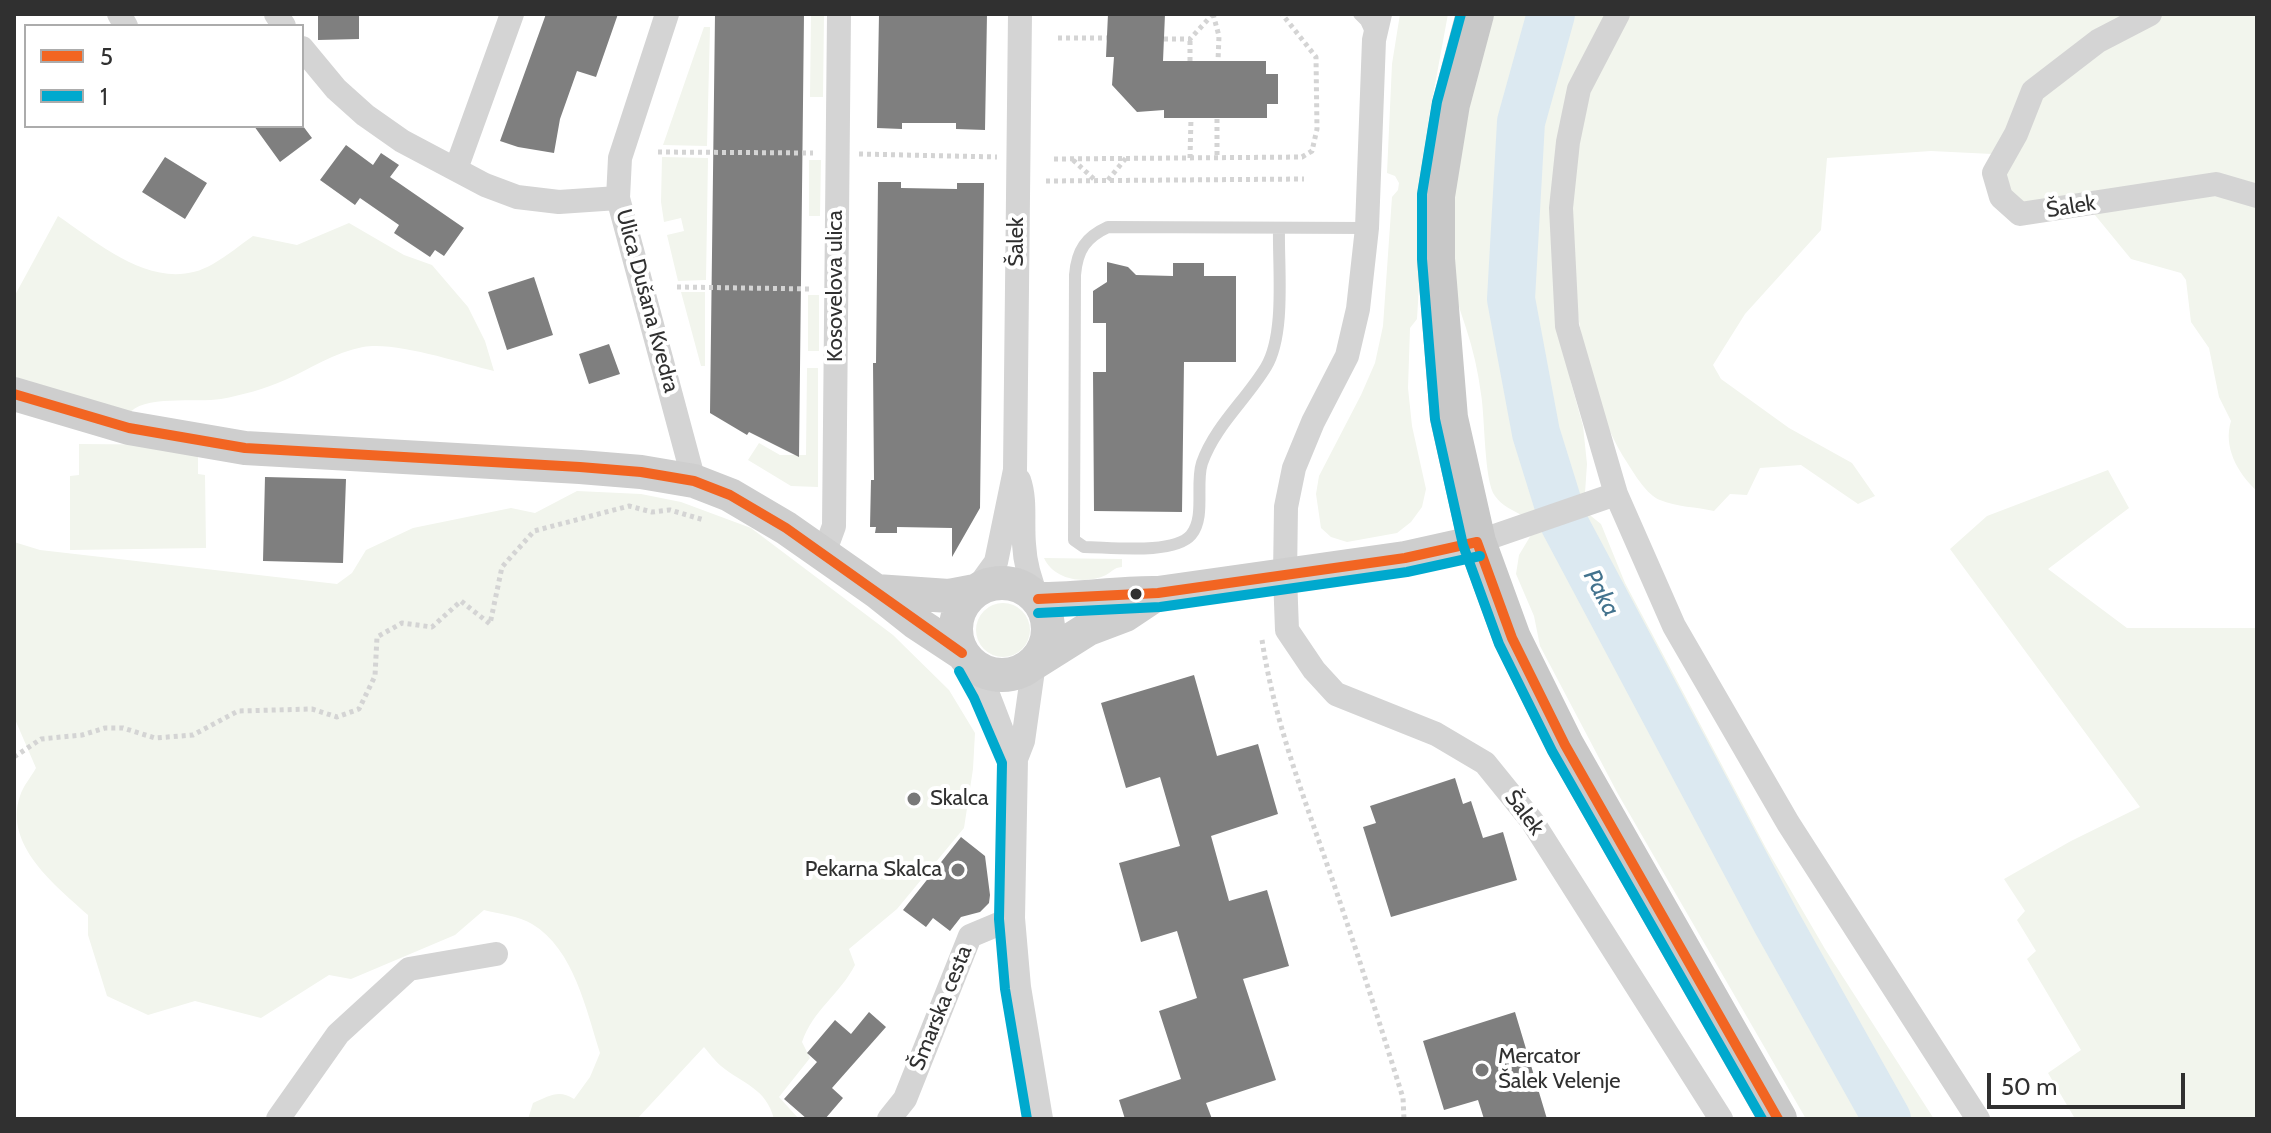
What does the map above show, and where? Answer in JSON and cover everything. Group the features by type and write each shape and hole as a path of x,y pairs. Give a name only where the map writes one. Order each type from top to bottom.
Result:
{"main road":[{"path":"1475,14 1451,104 1436,196 1436,259 1449,418 1477,542 1512,638 1565,745 1778,1119"}],"street":[{"path":"456,169 512,14"},
{"path":"618,198 620,158 667,14"},
{"name":"Kosovelova ulica","path":"823,556 834,526 839,14"},
{"name":"Šalek","path":"1015,470 1020,14"},
{"name":"Šalek","path":"1380,14 1374,40 1367,228 1358,309 1347,356 1313,422 1294,468 1286,507 1287,630 1314,670 1336,694 1436,734 1485,763 1532,821 1721,1119"},
{"path":"1618,14 1579,89 1568,142 1561,208 1567,326 1616,494 1674,626 1788,823 1978,1119"},
{"name":"Šalek","path":"2150,14 2098,41 2033,91 2016,134 1994,173 2001,197 2020,214 2216,184 2257,196"},
{"name":"Ulica Dušana Kvedra","path":"304,50 336,89 365,115 402,141 485,185 517,197 559,202 618,198 694,481"},
{"path":"14,394 129,428 245,448 580,467 641,472 694,481 755,509 876,591 982,671 996,675 1023,671 1088,629 1125,615 1158,593"},
{"path":"1015,470 996,562 965,600 956,626 957,640 987,692 1016,759"},
{"path":"1015,470 1023,491 1028,576 1049,625 1043,652 1034,663 1023,741 1016,759 1013,918 1019,987 1041,1119"},
{"path":"876,591 949,596 1002,582 1028,590 1038,599 1085,598 1121,592 1158,593 1405,558 1477,542 1616,494"},
{"name":"Šmarska cesta","path":"889,1119 905,1099 970,936 1013,918"},
{"path":"278,1119 338,1034 409,969 496,954"}],"lane":[{"path":"1359,14 1366,21 1374,40"},
{"path":"1279,228 1277,329 1268,364 1217,433 1201,465 1196,521 1190,536 1171,547 1084,547 1074,540 1074,493 1075,275 1077,258 1084,243 1094,233 1108,227 1367,228"}],"path":[{"path":"1190,61 1190,39 1213,14"},
{"path":"1213,14 1219,36 1218,61"},
{"path":"1054,159 1302,157 1312,151 1317,129 1316,57 1282,14"},
{"path":"1058,38 1107,38"},
{"path":"1164,39 1190,39"},
{"path":"1190,158 1191,118"},
{"path":"1217,119 1217,158"},
{"path":"1107,181 1126,158"},
{"path":"1073,159 1095,181"},
{"path":"1046,181 1304,179"},
{"path":"677,287 836,289"},
{"path":"14,757 41,739 82,735 105,728 123,728 155,738 193,735 238,711 312,709 337,717 359,709 375,676 377,637 402,623 432,627 461,601 490,624 502,567 534,531 629,506 652,512 670,510 706,521"},
{"path":"1262,640 1267,674 1291,758 1359,954 1403,1098 1404,1119"}],"shaded area":[{"path":"811,14 824,14 823,97 810,97"},
{"path":"1400,14 1448,14 1429,117 1417,319 1410,328 1408,388 1412,426 1426,489 1422,507 1411,522 1397,533 1347,542 1331,537 1321,528 1316,494 1319,476 1375,363 1383,326 1392,197 1399,183 1395,176 1387,173 1392,64"},
{"path":"1489,14 1542,14 1510,132 1504,229 1505,321 1521,429 1545,510 1525,517 1501,503 1491,488 1478,377 1454,287 1452,253 1456,184"},
{"path":"1573,14 1609,14 1571,91 1570,379 1583,426 1587,464 1585,493 1571,501 1544,428 1522,292 1528,129 1552,36 1565,36"},
{"path":"1625,14 2257,14 2257,491 2243,476 2230,449 2231,421 2219,397 2209,348 2191,322 2186,280 2181,273 2131,259 2090,209 2014,205 1992,154 1931,151 1827,158 1821,230 1745,314 1713,365 1721,379 1789,428 1852,463 1875,496 1858,504 1801,465 1760,468 1747,495 1730,494 1714,511 1673,504 1650,494 1609,430 1595,391 1584,350 1573,262 1573,177 1580,121 1595,74"},
{"path":"704,27 710,27 707,146 663,145"},
{"path":"662,157 708,158 706,280 678,281 667,235 684,231 681,218 664,222"},
{"path":"809,160 821,160 820,216 809,216"},
{"path":"58,216 131,263 151,271 172,274 192,272 213,264 253,236 297,245 349,223 404,255 432,265 468,307 485,341 494,371 410,350 363,347 253,391 221,399 145,404 128,415 14,380 14,297"},
{"path":"681,292 705,292 705,366 701,366"},
{"path":"808,295 819,295 819,351 808,351"},
{"path":"807,368 818,368 818,487 791,486 748,460 759,443 780,455 806,455"},
{"path":"79,444 198,445 198,474 205,475 206,548 70,550 70,476 79,475"},
{"path":"2108,470 2129,508 2048,569 2127,628 2257,628 2257,1119 2071,1119 2074,1117 2048,1073 2081,1050 2027,959 2036,951 2017,920 2025,911 2004,879 2140,807 1950,549 1987,516"},
{"path":"577,491 641,494 681,502 751,528 893,635 949,690 975,733 964,828 897,909 849,949 855,965 807,1031 802,1042 810,1058 779,1097 799,1119 774,1119 760,1093 721,1066 704,1047 637,1119 528,1119 533,1103 544,1098 559,1094 574,1099 590,1077 600,1053 576,982 558,949 527,921 484,910 455,935 351,979 329,975 261,1018 195,1001 148,1015 107,996 88,935 88,915 48,878 26,848 19,831 17,814 20,796 36,768 14,717 14,542 40,550 337,584 352,573 366,550 413,528 511,508 535,513"},
{"path":"1586,512 1601,524 1625,583 1766,848 1825,949 1934,1119 1898,1119 1843,1025 1690,738 1610,598 1574,516"},
{"path":"1550,524 1591,608 1731,867 1758,906 1878,1119 1806,1119 1618,794 1540,646 1534,616 1516,574 1519,555 1531,535"},
{"path":"1044,558 1122,559 1122,567 1098,578 1080,580 1062,576"},
{"path":"1003,603 1022,611 1030,630 1022,649 1003,657 984,649 976,630 984,611"}],"building":[{"path":"318,14 359,14 359,39 318,40"},
{"path":"546,14 618,14 596,77 577,71 560,119 554,153 500,141"},
{"path":"715,14 804,14 799,457 749,432 747,435 710,413"},
{"path":"879,14 987,14 985,130 956,129 956,123 902,123 902,129 877,128"},
{"path":"1108,14 1165,14 1163,61 1266,61 1266,74 1278,74 1278,104 1267,104 1267,118 1164,118 1164,110 1137,112 1112,85 1114,57 1106,57"},
{"path":"304,127 312,138 280,162 255,128"},
{"path":"346,145 373,165 381,153 399,165 390,177 464,228 444,256 435,250 430,257 394,233 399,225 360,198 355,205 320,180"},
{"path":"165,157 207,183 185,219 142,192"},
{"path":"878,182 901,182 901,188 957,189 957,183 984,183 980,508 952,557 952,528 897,527 897,533 875,533 876,527 870,527 871,480 874,480 873,363 876,363"},
{"path":"1107,262 1128,267 1136,275 1173,276 1173,263 1204,263 1204,276 1236,276 1236,362 1184,362 1182,512 1094,511 1093,372 1106,372 1106,323 1093,323 1093,291 1107,282"},
{"path":"534,277 553,335 507,350 488,292"},
{"path":"609,344 620,374 589,384 579,354"},
{"path":"265,477 346,479 343,563 263,561"},
{"path":"1194,675 1217,756 1258,744 1278,814 1211,836 1229,901 1267,890 1289,966 1243,979 1276,1080 1206,1103 1212,1119 1125,1119 1119,1100 1181,1079 1159,1011 1197,998 1177,931 1141,942 1119,863 1180,846 1160,777 1126,788 1101,703"},
{"path":"1455,778 1463,804 1471,801 1483,838 1503,832 1517,880 1391,917 1363,827 1376,823 1370,806"},
{"path":"961,837 985,856 989,903 980,912 961,917 950,931 933,918 926,927 903,910"},
{"path":"869,1012 886,1027 832,1088 843,1098 825,1119 807,1119 784,1099 817,1062 807,1053 835,1020 851,1034"},
{"name":"Mercator Šalek Velenje","path":"1515,1012 1547,1119 1484,1119 1478,1100 1444,1110 1423,1041"}],"waterway":[{"name":"Paka","path":"1551,14 1521,122 1511,299 1536,433 1564,523 1776,921 1887,1119"}],"transit line":[{"name":"1","path":"1461,14 1437,102 1422,194 1422,259 1435,419 1463,545 1499,644 1552,751 1762,1119"},
{"name":"5","path":"14,394 129,428 245,448 580,467 641,472 694,481 730,495 786,528 962,653"},
{"name":"5","path":"1038,599 1158,593 1405,558 1477,542 1512,638 1565,745 1778,1119"},
{"name":"1","path":"1038,613 1160,607 1407,572 1480,556"},
{"name":"1","path":"959,671 1002,763 999,919 1005,989 1027,1119"}],"place":[{"name":"Skalca","path":"914,799"},
{"name":"Pekarna Skalca","path":"958,870"},
{"name":"Mercator Šalek Velenje","path":"1482,1070"}]}
